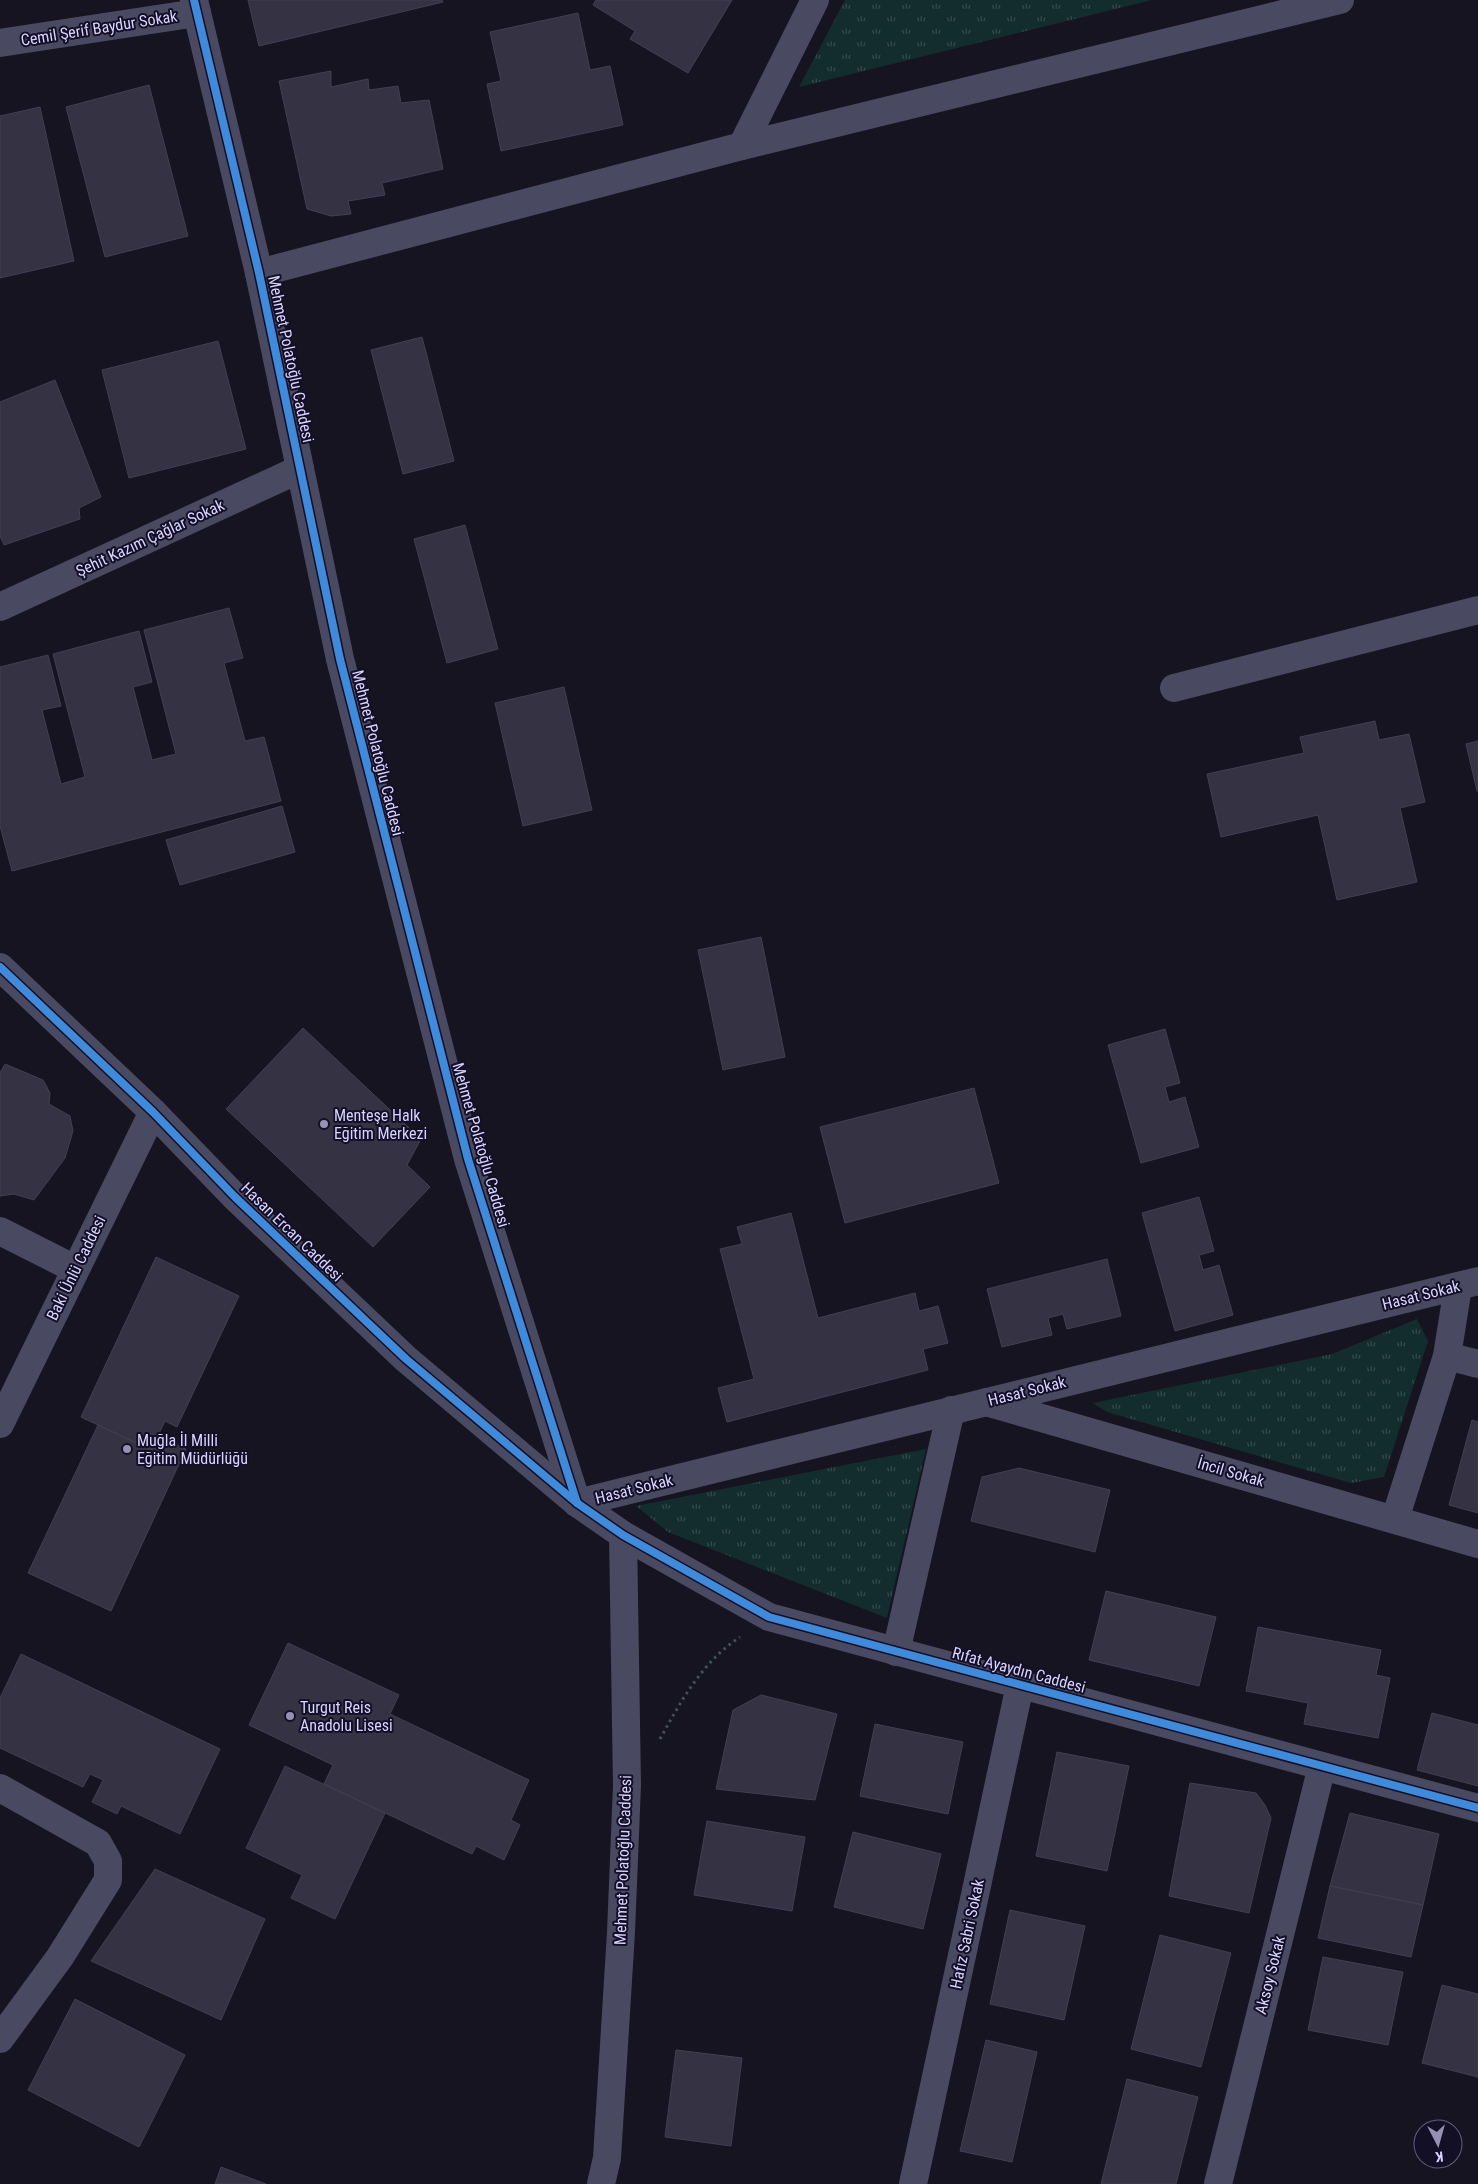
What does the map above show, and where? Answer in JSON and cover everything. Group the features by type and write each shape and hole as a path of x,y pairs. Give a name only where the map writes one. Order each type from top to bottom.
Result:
{"street":[{"path":"742,146 815,0"},
{"path":"259,273 742,146 1340,0"},
{"name":"Cemil Şerif Baydur Sokak","path":"0,43 196,6"},
{"name":"Mehmet Polatoğlu Caddesi","path":"196,6 259,273 340,659 468,1159 577,1503"},
{"name":"Şehit Kazım Çağlar Sokak","path":"0,606 300,469"},
{"path":"1174,688 1478,610"},
{"name":"Hasan Ercan Caddesi","path":"0,967 153,1112 235,1197 406,1359 577,1503"},
{"name":"Baki Ünlü Caddesi","path":"0,1424 153,1112"},
{"path":"0,1231 75,1268"},
{"path":"1394,1519 1447,1356 1468,1284"},
{"name":"Hasat Sokak","path":"577,1503 1468,1284"},
{"path":"1447,1356 1478,1364"},
{"name":"İncil Sokak","path":"984,1402 1478,1544"},
{"path":"896,1652 951,1410"},
{"name":"Rıfat Ayaydın Caddesi","path":"577,1503 623,1535 769,1617 1478,1808"},
{"name":"Mehmet Polatoğlu Caddesi","path":"601,2184 607,2158 621,1932 626,1767 623,1535"},
{"name":"Hafız Sabri Sokak","path":"913,2184 1020,1684"},
{"name":"Aksoy Sokak","path":"1218,2184 1322,1766"},
{"path":"0,1788 98,1843 108,1861 108,1880 60,1957 0,2039"}],"path":[{"path":"626,1767 658,1743 696,1677 728,1644 769,1617"}],"green space":[{"path":"845,0 1152,0 799,87"},
{"path":"1417,1319 1428,1341 1384,1477 1351,1483 1107,1412 1093,1403 1332,1354"},
{"path":"926,1449 887,1618 668,1532 636,1506"}],"building":[{"path":"248,0 442,0 443,2 259,46"},
{"path":"596,0 732,0 688,73 630,39 635,31 593,5"},
{"path":"578,13 590,70 610,66 623,125 501,151 487,84 501,81 490,32"},
{"path":"331,71 331,87 368,79 369,90 398,86 401,103 429,100 443,169 382,183 385,195 348,201 351,214 331,216 307,209 279,81"},
{"path":"149,85 188,236 105,257 66,107"},
{"path":"40,107 74,261 0,278 0,116"},
{"path":"422,337 454,461 403,474 371,350"},
{"path":"218,341 246,449 129,478 102,370"},
{"path":"55,380 101,497 79,508 80,519 4,545 0,536 0,402"},
{"path":"465,525 498,649 447,663 414,539"},
{"path":"229,608 243,658 224,663 245,741 264,737 281,801 12,871 0,826 0,667 48,655 61,706 42,710 61,784 85,777 53,654 139,631 152,682 133,687 152,760 176,754 144,630"},
{"path":"564,687 592,810 523,826 495,703"},
{"path":"1375,721 1379,740 1409,734 1425,802 1400,808 1417,882 1337,900 1318,815 1221,837 1207,774 1304,753 1300,737"},
{"path":"1478,741 1478,791 1477,791 1466,744"},
{"path":"282,806 295,852 180,885 166,840"},
{"path":"761,937 785,1057 723,1070 698,950"},
{"name":"Menteşe Halk Eğitim Merkezi","path":"303,1028 421,1139 407,1165 430,1187 373,1247 226,1109"},
{"path":"1165,1029 1180,1083 1165,1087 1169,1102 1185,1097 1199,1147 1141,1163 1108,1045"},
{"path":"5,1064 43,1080 50,1093 49,1104 70,1116 73,1131 65,1158 34,1200 14,1194 0,1196 0,1073"},
{"path":"974,1088 999,1183 845,1223 820,1127"},
{"path":"1199,1197 1214,1251 1199,1255 1203,1270 1219,1265 1233,1315 1175,1331 1142,1213"},
{"path":"791,1213 818,1318 915,1293 919,1311 938,1306 948,1343 923,1349 928,1370 727,1422 718,1388 754,1379 720,1249 742,1244 737,1227"},
{"path":"156,1257 239,1296 177,1427 165,1421 151,1450 81,1417"},
{"path":"1107,1259 1121,1316 1067,1329 1063,1314 1048,1318 1052,1335 1002,1347 987,1289"},
{"path":"1472,1420 1478,1422 1478,1513 1449,1505"},
{"path":"98,1425 151,1450 158,1436 186,1449 111,1611 28,1573"},
{"path":"1019,1468 1110,1490 1095,1552 971,1521 982,1477"},
{"path":"1106,1591 1216,1617 1199,1686 1089,1660"},
{"path":"1258,1627 1381,1650 1376,1675 1390,1678 1378,1738 1304,1724 1308,1703 1246,1691"},
{"path":"288,1643 399,1695 390,1714 529,1780 511,1820 520,1825 504,1860 476,1846 472,1854 324,1784 333,1765 249,1725"},
{"path":"21,1654 220,1749 180,1834 121,1806 117,1814 92,1802 103,1780 90,1774 83,1787 0,1748 0,1698"},
{"path":"761,1695 837,1714 815,1800 716,1789 733,1710"},
{"path":"1432,1713 1478,1725 1478,1786 1417,1770"},
{"path":"875,1724 963,1742 948,1814 860,1796"},
{"path":"1057,1752 1129,1766 1107,1871 1036,1856"},
{"path":"285,1766 385,1813 335,1919 291,1898 302,1875 246,1848"},
{"path":"1190,1783 1256,1793 1265,1805 1271,1818 1249,1913 1169,1896"},
{"path":"1350,1813 1439,1834 1423,1905 1330,1886"},
{"path":"707,1821 805,1837 792,1911 694,1895"},
{"path":"853,1832 941,1854 923,1929 834,1907"},
{"path":"155,1869 265,1919 221,2020 91,1961"},
{"path":"1330,1886 1423,1905 1411,1957 1318,1938"},
{"path":"1010,1910 1085,1926 1064,2020 990,2004"},
{"path":"1160,1935 1231,1953 1201,2067 1131,2049"},
{"path":"1323,1957 1403,1972 1388,2045 1308,2030"},
{"path":"1442,1985 1478,1994 1478,2077 1422,2063"},
{"path":"75,1999 185,2055 139,2147 28,2090"},
{"path":"986,2040 1037,2052 1012,2162 960,2151"},
{"path":"676,2050 742,2058 731,2146 665,2137"},
{"path":"1127,2079 1198,2097 1176,2184 1101,2184"},
{"path":"221,2167 266,2184 215,2184"}],"cycle path":[{"path":"194,0 259,273 340,659 468,1159 577,1503"},
{"path":"0,967 153,1112 235,1197 406,1359 577,1503 623,1535 769,1617 1478,1808"}],"place":[{"name":"Menteşe Halk Eğitim Merkezi","path":"324,1124"},
{"name":"Muğla İl Milli Eğitim Müdürlüğü","path":"127,1449"},
{"name":"Turgut Reis Anadolu Lisesi","path":"290,1716"}]}
